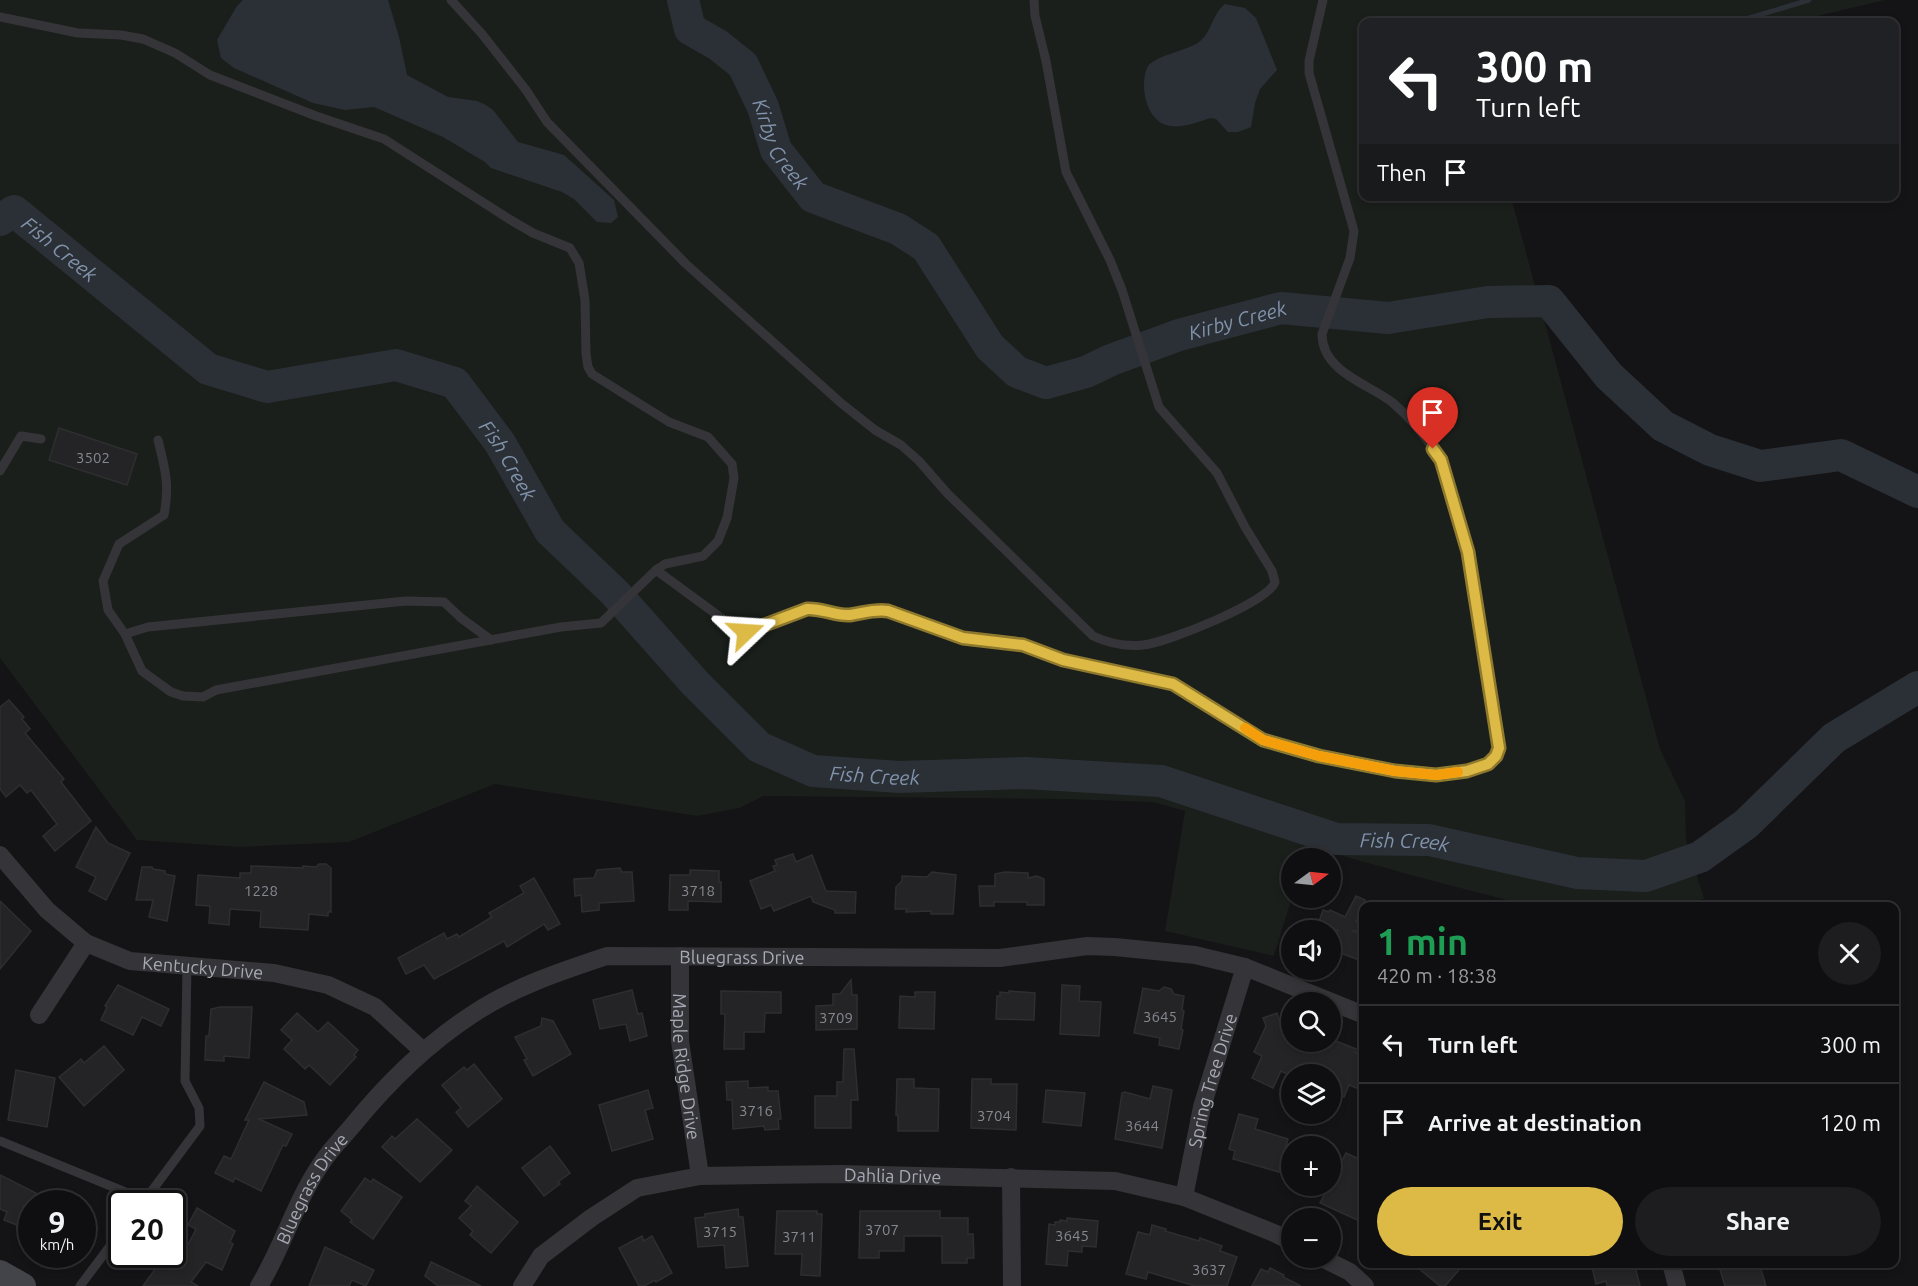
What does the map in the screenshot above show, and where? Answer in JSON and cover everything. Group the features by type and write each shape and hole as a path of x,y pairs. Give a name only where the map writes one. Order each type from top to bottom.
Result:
{"street":[{"name":"Kentucky Drive","path":"0,855 47,910 86,943 130,961 274,973 328,985 375,1007 423,1051"},
{"path":"39,1015 86,943"},
{"name":"Bluegrass Drive","path":"259,1286 321,1163 372,1101 423,1051 475,1013 512,993 567,969 607,956 1000,958 1087,946 1115,946 1195,955 1245,967 1359,1013"},
{"name":"Maple Ridge Drive","path":"680,956 680,1041 699,1176"},
{"name":"Spring Tree Drive","path":"1184,1197 1202,1107 1245,967"},
{"name":"Dahlia Drive","path":"522,1286 541,1256 591,1218 638,1188 699,1176 840,1174 1115,1181 1184,1197 1281,1236"},
{"path":"1011,1178 1012,1286"},
{"path":"1341,1268 1350,1272 1365,1286"},
{"path":"1672,1268 1677,1286"},
{"path":"0,1273 23,1286"}],"lane":[{"path":"451,0 482,34 526,90 547,122 686,264 841,403 875,430 901,445 919,461 947,493 1060,601 1093,636 1115,644 1141,646 1183,634 1246,605 1269,591 1275,582 1272,571 1217,473 1159,407 1110,260 1066,172 1046,61 1036,22 1034,0"},
{"path":"653,573 735,628 746,632 807,609 848,615 876,609 888,611 963,638 1023,645 1063,660 1173,684 1263,740 1319,756 1395,771 1436,775 1467,771 1488,764 1496,756 1499,748 1485,655 1468,552 1441,460 1409,418 1391,402 1359,384 1332,360 1322,345 1323,334 1350,258 1353,231 1309,73 1309,61 1323,0"},
{"path":"0,17 78,33 121,35 143,39 175,53 210,75 316,116 384,139 509,219 533,233 570,248 579,262 585,300 586,354 588,367 592,374 669,422 708,437 732,464 734,478 727,518 718,541 703,556 665,564 601,623 561,627 216,690 203,697 183,696 171,692 142,670 125,634 108,610 103,581 118,544 164,514 168,494 158,440"},
{"path":"0,471 21,436 41,439"},
{"path":"125,634 148,627 434,600 444,602 460,618 491,640"},
{"path":"151,1190 200,1126 199,1108 185,1081 187,966"},
{"path":"0,1141 117,1190"},
{"path":"80,1286 108,1249"}],"shaded area":[{"path":"0,0 1885,0 1809,18 1359,18 1359,201 1512,201 1660,749 1685,801 1686,840 1704,899 1686,902 1515,902 1341,855 1341,848 1308,846 1307,848 1281,848 1281,908 1289,908 1285,920 1281,920 1281,933 1274,956 1165,931 1185,811 1153,802 763,796 739,808 697,816 495,784 349,842 240,847 137,840 0,658"},
{"path":"243,0 388,0 407,75 448,97 477,101 486,105 493,110 518,142 564,155 614,200 618,217 611,223 597,222 574,199 562,192 491,168 443,137 374,107 345,110 313,103 234,68 221,58 217,40"},
{"path":"1225,4 1245,8 1256,18 1277,70 1260,89 1251,127 1238,132 1228,132 1216,119 1211,118 1180,126 1162,123 1147,103 1144,85 1147,68 1162,57 1199,42"}],"building":[{"path":"59,428 137,454 127,485 49,460"},
{"path":"9,700 24,717 22,719 30,729 25,733 64,779 61,782 91,821 55,851 43,836 57,824 31,790 27,793 20,785 6,797 0,789 0,707"},
{"path":"96,827 108,843 130,853 106,900 89,891 96,877 76,867"},
{"path":"793,854 796,862 812,855 826,891 856,892 855,913 835,913 835,910 813,902 811,896 774,911 771,905 761,909 750,881 775,871 773,866 777,865 775,860"},
{"path":"319,864 326,864 331,868 331,912 328,912 328,916 309,914 308,930 260,927 261,911 230,909 229,925 209,923 210,906 196,905 198,875 240,878 240,873 251,873 251,866 303,868 303,866 316,867"},
{"path":"142,867 152,867 175,876 167,921 149,917 153,900 136,900"},
{"path":"620,868 622,872 632,872 634,901 599,903 599,910 582,912 581,895 575,896 574,879 594,878 597,870"},
{"path":"690,870 719,871 721,902 688,901 688,910 669,910 670,875 690,875"},
{"path":"932,872 956,875 953,914 931,914 931,911 906,912 907,909 895,909 896,887 902,881 902,876 927,877"},
{"path":"1028,873 1028,878 1037,876 1044,879 1044,905 1027,905 1027,902 994,902 994,906 980,906 979,886 995,886 995,874"},
{"path":"534,878 560,924 548,930 544,924 507,947 504,941 434,979 424,965 406,974 398,958 444,933 447,939 457,934 459,937 492,917 489,913 524,893 520,886"},
{"path":"1356,896 1365,900 1359,902 1359,915 1356,922 1359,924 1359,930 1352,931 1359,933 1359,960 1341,953 1341,920 1320,920 1323,910 1329,912 1330,910 1345,917"},
{"path":"0,901 31,931 0,969"},
{"path":"851,980 852,995 857,995 857,1029 816,1030 816,1006 833,1005 833,994 840,994"},
{"path":"118,985 169,1009 161,1026 142,1017 133,1035 101,1020 107,1007 105,1006"},
{"path":"1062,985 1080,986 1079,1001 1101,1002 1099,1036 1060,1034"},
{"path":"1164,987 1171,989 1174,994 1184,996 1181,1029 1183,1030 1179,1049 1159,1045 1160,1038 1134,1033 1143,988 1159,991"},
{"path":"632,990 638,1014 642,1013 647,1036 630,1041 626,1024 600,1029 593,1000"},
{"path":"721,991 781,992 781,1013 765,1013 764,1032 744,1032 744,1049 724,1049 725,1014 721,1014"},
{"path":"1009,991 1035,993 1034,1020 996,1019 997,996 1000,996 1000,992 1009,993"},
{"path":"915,992 935,992 934,1029 899,1028 900,996 915,997"},
{"path":"252,1007 249,1058 224,1056 224,1061 205,1060 206,1036 209,1036 211,1009"},
{"path":"297,1013 318,1032 328,1022 358,1050 354,1055 356,1057 330,1085 309,1065 305,1069 284,1049 292,1040 281,1030"},
{"path":"1277,1013 1281,1021 1281,1052 1341,1052 1341,1043 1356,1049 1355,1052 1359,1054 1359,1089 1349,1085 1344,1097 1341,1096 1341,1064 1281,1064 1281,1071 1273,1088 1252,1078 1262,1056 1254,1052 1266,1026 1263,1018"},
{"path":"542,1018 553,1021 571,1054 533,1076 515,1037 541,1026"},
{"path":"104,1046 124,1070 84,1106 59,1077 81,1059 84,1063"},
{"path":"844,1049 854,1049 858,1100 851,1100 851,1128 815,1128 815,1096 837,1096 837,1082 843,1082"},
{"path":"474,1064 502,1099 468,1127 456,1112 461,1108 442,1085 464,1067 467,1070"},
{"path":"16,1070 55,1078 47,1127 8,1120"},
{"path":"897,1079 914,1079 914,1088 939,1089 938,1131 898,1131"},
{"path":"972,1079 991,1079 991,1084 1017,1084 1016,1130 971,1128"},
{"path":"748,1081 748,1088 768,1087 768,1091 778,1091 781,1119 778,1119 779,1129 765,1130 764,1126 733,1129 732,1100 727,1100 726,1082"},
{"path":"264,1082 304,1102 307,1115 259,1119 292,1134 286,1146 283,1145 261,1191 235,1178 233,1182 215,1173 224,1156 231,1159 249,1120 245,1120"},
{"path":"1153,1086 1172,1090 1162,1148 1115,1139 1122,1093 1150,1099"},
{"path":"648,1090 653,1108 645,1110 653,1139 612,1151 599,1105"},
{"path":"1046,1090 1085,1093 1081,1126 1043,1122"},
{"path":"1239,1114 1258,1119 1255,1129 1281,1137 1279,1172 1233,1159 1235,1151 1229,1149"},
{"path":"417,1119 452,1150 420,1182 382,1147 392,1136 395,1139"},
{"path":"550,1146 570,1173 544,1196 522,1168"},
{"path":"1346,1153 1359,1159 1359,1221 1341,1213 1341,1208 1331,1208 1320,1203 1324,1196 1341,1196 1341,1163"},
{"path":"0,1175 30,1190 18,1190 18,1225 4,1220 7,1212 0,1209"},
{"path":"365,1178 371,1182 373,1179 402,1197 373,1239 350,1222 352,1220 341,1211"},
{"path":"477,1186 518,1222 491,1253 470,1235 473,1231 459,1218 471,1206 465,1201"},
{"path":"197,1208 235,1231 230,1242 233,1244 222,1270 206,1262 191,1282 198,1286 143,1286 156,1268 175,1270 186,1268 186,1249 196,1229 188,1225"},
{"path":"738,1209 739,1217 743,1217 748,1266 726,1268 724,1245 698,1247 695,1218 705,1217 705,1214"},
{"path":"777,1211 817,1211 817,1214 822,1214 820,1276 801,1275 802,1254 775,1254"},
{"path":"860,1211 940,1211 940,1218 968,1218 968,1234 973,1234 974,1258 967,1258 967,1263 942,1263 942,1236 904,1236 904,1251 879,1251 879,1258 859,1258"},
{"path":"1067,1218 1098,1221 1096,1247 1082,1246 1082,1252 1068,1251 1067,1266 1046,1264 1049,1224 1055,1225 1055,1222 1060,1222 1060,1220 1067,1221"},
{"path":"1152,1225 1166,1229 1165,1231 1199,1241 1200,1238 1222,1246 1220,1251 1237,1257 1227,1286 1195,1286 1148,1272 1146,1279 1126,1274 1138,1232 1150,1235"},
{"path":"642,1236 644,1241 652,1236 672,1273 656,1282 655,1280 639,1286 619,1248"},
{"path":"325,1247 374,1270 366,1286 352,1280 349,1286 309,1286"},
{"path":"431,1262 481,1286 438,1286 425,1276"},
{"path":"1270,1268 1301,1286 1252,1286 1261,1269 1268,1272"},
{"path":"1418,1268 1461,1268 1445,1286 1440,1286"},
{"path":"1592,1268 1635,1268 1640,1286 1607,1286 1606,1281 1596,1284"},
{"path":"1720,1268 1761,1268 1766,1286 1725,1286"}],"waterway":[{"name":"Kirby Creek","path":"683,0 690,29 718,45 743,65 763,107 776,150 813,197 898,229 926,247 990,347 1017,372 1046,383 1086,372 1111,360 1179,335 1281,308 1388,318 1488,302 1549,301 1609,376 1663,426 1710,450 1760,466 1841,455 1918,492"},
{"path":"1749,18 1809,0"},
{"name":"Fish Creek","path":"0,220 14,211 208,369 267,387 396,365 455,383 500,443 550,531 615,593 695,683 759,747 813,771 899,777 1025,773 1161,781 1336,839 1429,840 1577,873 1646,876 1700,857 1746,824 1834,738 1918,687"}],"slow traffic":[{"path":"1245,728 1263,740 1319,756 1395,771 1436,775 1458,772"}],"route":[{"path":"746,632 807,609 848,615 876,609 888,611 963,638 1023,645 1063,660 1173,684 1263,740 1319,756 1395,771 1436,775 1467,771 1488,764 1496,756 1499,748 1468,552 1441,460 1433,449"}]}
